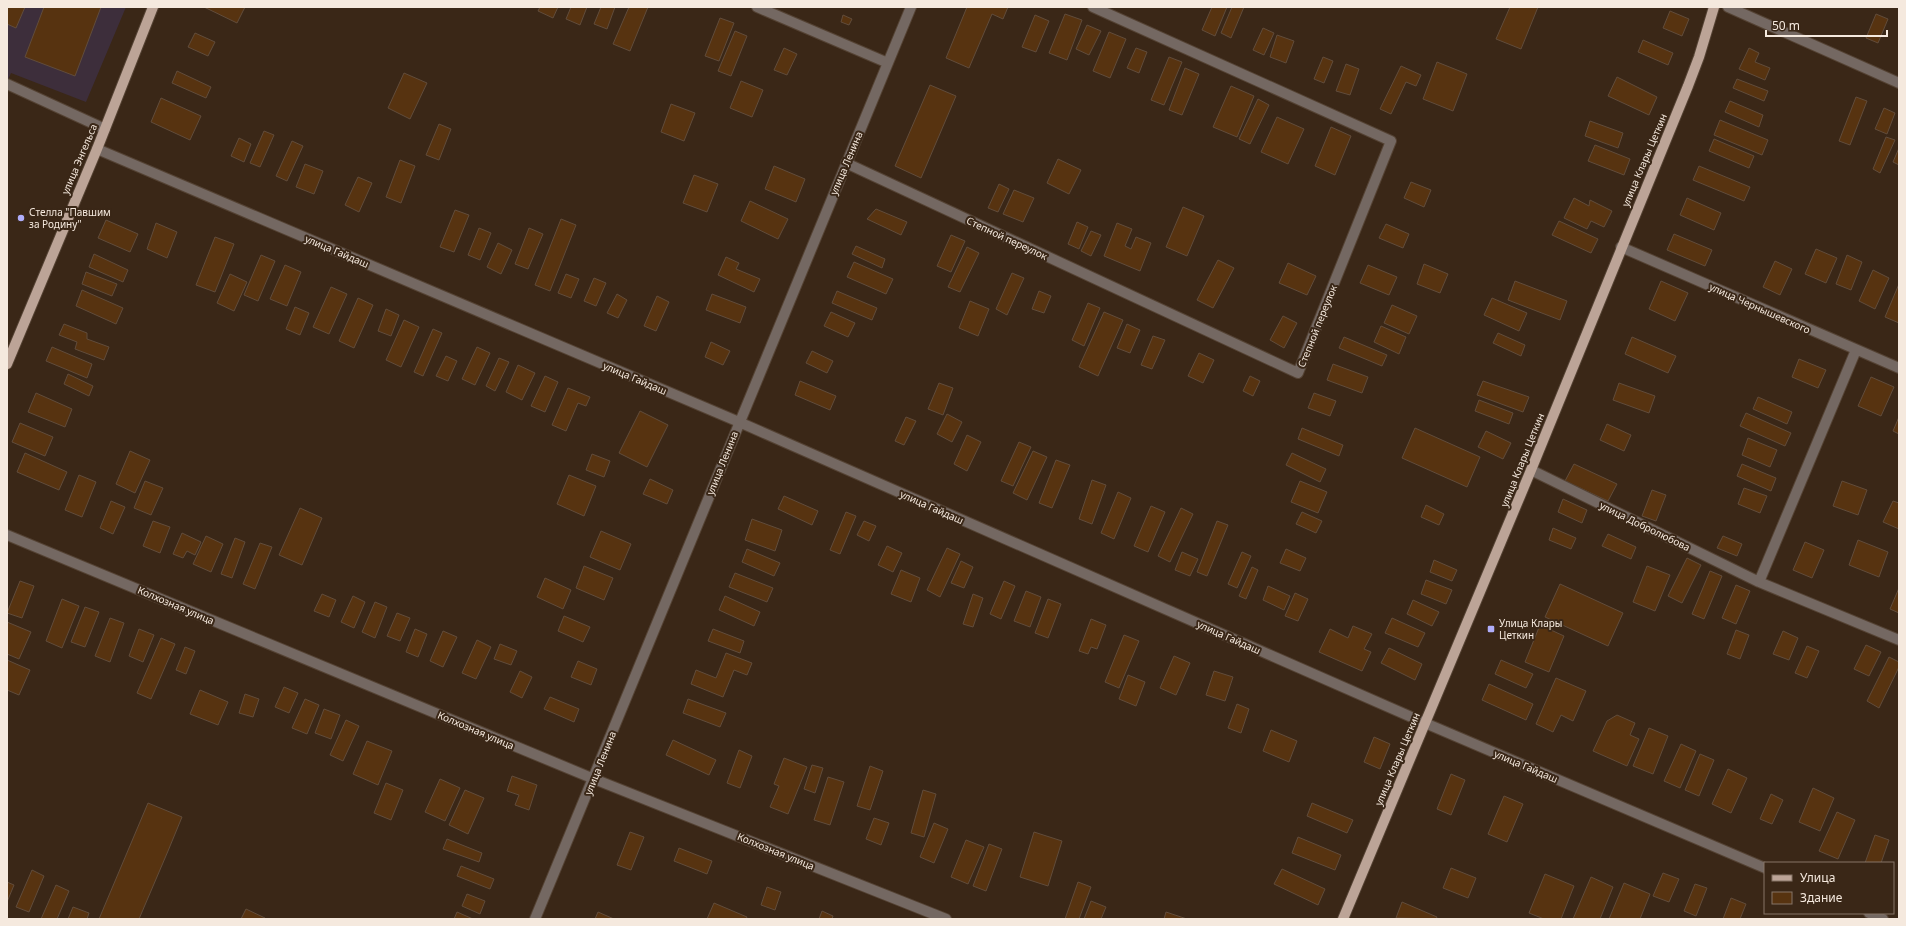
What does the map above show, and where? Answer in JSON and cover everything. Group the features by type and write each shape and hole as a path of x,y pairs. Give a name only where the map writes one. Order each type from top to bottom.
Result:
{"main road":[{"name":"улица Энгельса","path":"7,364 154,7"},
{"name":"улица Клары Цеткин","path":"1343,919 1531,470 1688,86 1714,7"}],"street":[{"path":"757,7 888,63"},
{"name":"улица Ленина","path":"535,919 911,7"},
{"name":"Степной переулок","path":"846,163 1298,373 1391,141 1093,7"},
{"path":"1728,7 1899,83"},
{"path":"7,84 105,129"},
{"name":"улица Гайдаш","path":"97,148 739,422 1425,723 1764,868"},
{"name":"улица Чернышевского","path":"1621,247 1899,368"},
{"path":"1759,582 1856,350"},
{"name":"улица Добролюбова","path":"1531,470 1759,582 1899,640"},
{"name":"Колхозная улица","path":"7,535 594,779 946,919"},
{"path":"1871,914 1883,919"}],"shaded area":[{"path":"7,7 126,7 86,102 11,73 7,82"}],"building":[{"path":"7,7 25,7 16,28 7,24"},
{"path":"44,7 101,7 75,76 25,57"},
{"path":"204,7 245,7 237,23"},
{"path":"540,7 558,7 553,18 538,11"},
{"path":"571,7 587,7 580,25 566,19"},
{"path":"601,7 615,7 607,29 594,24"},
{"path":"629,7 648,7 630,51 613,44"},
{"path":"967,7 1008,7 1003,19 992,14 969,68 946,58"},
{"path":"1212,7 1227,7 1215,36 1202,30"},
{"path":"1232,7 1244,7 1231,38 1221,33"},
{"path":"1510,7 1538,7 1521,49 1496,39"},
{"path":"1670,11 1689,19 1682,36 1663,28"},
{"path":"1065,14 1082,20 1067,60 1049,53"},
{"path":"1876,14 1888,19 1878,43 1866,38"},
{"path":"843,15 852,19 849,25 841,22"},
{"path":"1035,15 1049,21 1036,52 1022,47"},
{"path":"720,18 734,23 719,61 705,56"},
{"path":"1087,25 1101,31 1089,55 1076,49"},
{"path":"1263,28 1274,33 1264,55 1253,50"},
{"path":"735,31 747,36 731,76 718,71"},
{"path":"1109,32 1126,39 1110,78 1093,71"},
{"path":"195,33 215,42 208,56 188,47"},
{"path":"1277,35 1294,41 1286,63 1270,57"},
{"path":"1643,40 1673,53 1668,65 1638,52"},
{"path":"784,48 797,54 787,75 774,70"},
{"path":"1136,48 1147,52 1139,73 1127,68"},
{"path":"1749,48 1759,53 1755,62 1770,68 1765,80 1739,69"},
{"path":"1169,57 1182,62 1164,105 1151,100"},
{"path":"1323,57 1333,61 1324,83 1314,79"},
{"path":"1437,62 1467,74 1453,111 1423,99"},
{"path":"1346,64 1359,69 1350,95 1336,91"},
{"path":"1401,66 1421,75 1416,86 1406,82 1391,114 1380,109"},
{"path":"1185,68 1199,74 1182,115 1169,110"},
{"path":"177,71 211,87 206,98 172,83"},
{"path":"404,73 427,83 410,119 388,108"},
{"path":"1617,77 1657,97 1649,115 1608,96"},
{"path":"1737,79 1768,91 1764,101 1733,88"},
{"path":"741,81 763,90 752,117 730,108"},
{"path":"930,85 956,96 921,178 895,166"},
{"path":"1231,86 1254,96 1237,137 1213,127"},
{"path":"1856,97 1867,101 1850,145 1839,141"},
{"path":"161,98 201,116 190,140 151,122"},
{"path":"1258,99 1269,105 1250,144 1239,139"},
{"path":"1730,101 1763,115 1759,127 1725,112"},
{"path":"671,104 695,113 684,141 661,132"},
{"path":"1884,108 1895,113 1887,134 1875,129"},
{"path":"1277,117 1304,129 1288,164 1261,152"},
{"path":"1720,120 1768,140 1762,155 1714,135"},
{"path":"1590,121 1623,133 1618,148 1585,136"},
{"path":"439,124 451,129 439,160 426,155"},
{"path":"1331,127 1351,136 1335,175 1315,166"},
{"path":"264,131 274,135 260,167 250,163"},
{"path":"1886,137 1895,140 1880,173 1873,169"},
{"path":"239,138 251,144 244,162 231,156"},
{"path":"1714,139 1754,156 1749,168 1709,151"},
{"path":"292,141 303,146 287,181 276,176"},
{"path":"1595,145 1630,159 1624,175 1588,161"},
{"path":"1899,148 1899,165 1893,162"},
{"path":"1058,159 1081,170 1069,194 1047,183"},
{"path":"400,160 415,166 401,203 386,197"},
{"path":"305,164 323,171 314,194 296,187"},
{"path":"774,166 805,179 796,202 765,189"},
{"path":"1699,166 1750,187 1744,201 1693,180"},
{"path":"694,175 718,184 707,212 683,203"},
{"path":"358,177 372,183 359,212 345,205"},
{"path":"1411,182 1431,190 1424,207 1404,198"},
{"path":"999,184 1009,189 998,212 988,208"},
{"path":"1014,190 1034,198 1023,222 1003,214"},
{"path":"1574,198 1589,206 1590,200 1612,211 1604,227 1591,221 1587,229 1564,218"},
{"path":"1687,198 1721,213 1714,230 1680,215"},
{"path":"750,201 788,219 778,239 741,221"},
{"path":"1183,207 1204,216 1187,256 1166,247"},
{"path":"876,209 907,222 901,235 867,219"},
{"path":"455,210 469,215 454,252 440,247"},
{"path":"561,219 576,225 550,291 535,285"},
{"path":"106,220 138,234 130,252 98,238"},
{"path":"1559,221 1598,239 1591,253 1552,235"},
{"path":"1077,222 1088,227 1079,249 1068,244"},
{"path":"156,223 177,232 167,258 147,249"},
{"path":"1117,223 1132,229 1125,246 1131,249 1136,237 1151,243 1140,271 1104,256"},
{"path":"1386,224 1409,234 1403,248 1379,238"},
{"path":"479,228 491,233 480,260 468,255"},
{"path":"529,228 543,234 528,269 515,264"},
{"path":"1091,231 1101,235 1091,256 1081,251"},
{"path":"1674,234 1712,250 1705,266 1667,250"},
{"path":"951,235 965,241 951,272 937,266"},
{"path":"215,237 234,244 215,292 196,285"},
{"path":"498,243 512,250 501,274 487,267"},
{"path":"856,246 885,259 882,268 852,254"},
{"path":"967,247 979,253 960,292 948,287"},
{"path":"1816,249 1837,258 1826,283 1805,274"},
{"path":"94,254 128,270 123,282 89,267"},
{"path":"261,255 275,261 258,301 244,295"},
{"path":"1847,255 1862,262 1851,290 1836,284"},
{"path":"726,257 739,263 736,269 760,279 754,292 718,275"},
{"path":"1218,260 1234,268 1213,308 1197,300"},
{"path":"1775,261 1792,269 1780,295 1763,287"},
{"path":"854,262 893,279 886,294 847,277"},
{"path":"1288,263 1316,276 1307,295 1279,283"},
{"path":"1424,264 1448,274 1440,293 1417,284"},
{"path":"285,265 301,272 287,306 270,299"},
{"path":"1368,265 1397,277 1389,295 1360,283"},
{"path":"1873,270 1889,278 1875,309 1859,301"},
{"path":"86,272 117,284 112,296 82,284"},
{"path":"1012,273 1024,278 1007,315 996,309"},
{"path":"230,274 247,282 234,311 217,303"},
{"path":"566,274 579,279 571,298 558,293"},
{"path":"594,278 606,283 596,306 584,301"},
{"path":"1515,281 1567,301 1560,320 1508,300"},
{"path":"1661,281 1688,293 1675,321 1649,309"},
{"path":"1899,284 1899,323 1885,317"},
{"path":"331,287 347,294 329,334 313,327"},
{"path":"82,290 123,308 116,324 76,306"},
{"path":"837,291 877,308 872,320 832,303"},
{"path":"1039,291 1051,296 1044,313 1032,309"},
{"path":"617,294 627,300 618,318 607,313"},
{"path":"712,294 746,307 740,323 706,310"},
{"path":"657,296 669,302 656,331 644,326"},
{"path":"358,298 373,305 354,348 339,341"},
{"path":"1492,298 1527,313 1519,331 1484,315"},
{"path":"970,301 989,309 978,336 959,328"},
{"path":"1088,303 1100,308 1084,346 1072,340"},
{"path":"1392,305 1417,316 1409,334 1384,323"},
{"path":"295,307 309,313 300,335 286,329"},
{"path":"386,309 399,315 391,336 378,331"},
{"path":"831,312 855,323 848,337 824,326"},
{"path":"1104,312 1123,320 1098,376 1079,367"},
{"path":"1283,316 1297,323 1284,348 1270,340"},
{"path":"404,320 419,327 401,367 386,360"},
{"path":"64,324 87,333 87,339 109,347 104,360 75,349 77,342 59,335"},
{"path":"1127,324 1140,330 1130,353 1117,348"},
{"path":"1381,326 1406,337 1399,354 1374,342"},
{"path":"433,329 442,333 423,376 414,372"},
{"path":"1498,333 1525,345 1521,356 1493,343"},
{"path":"1153,336 1165,340 1152,369 1141,365"},
{"path":"1344,337 1387,355 1382,366 1339,348"},
{"path":"1632,337 1676,356 1668,373 1625,354"},
{"path":"711,342 730,351 723,365 705,357"},
{"path":"52,347 92,364 87,378 46,361"},
{"path":"477,347 490,353 475,385 462,379"},
{"path":"812,351 833,361 827,373 806,363"},
{"path":"1199,353 1214,360 1203,383 1188,376"},
{"path":"446,356 457,361 448,381 436,376"},
{"path":"499,358 509,362 495,391 486,386"},
{"path":"1799,359 1826,370 1818,388 1792,377"},
{"path":"1333,364 1368,377 1362,393 1327,380"},
{"path":"518,365 535,373 522,400 506,392"},
{"path":"68,374 93,386 89,396 64,384"},
{"path":"545,376 558,382 545,412 531,406"},
{"path":"1250,376 1260,381 1253,396 1243,391"},
{"path":"1871,377 1894,387 1881,416 1858,406"},
{"path":"800,381 836,396 830,410 795,395"},
{"path":"1483,381 1529,397 1523,412 1477,395"},
{"path":"939,383 953,388 943,415 928,409"},
{"path":"1619,383 1655,396 1649,413 1613,400"},
{"path":"568,388 590,397 586,406 578,403 566,431 552,425"},
{"path":"36,393 72,409 65,427 28,412"},
{"path":"1314,393 1336,401 1330,416 1308,408"},
{"path":"1758,397 1792,412 1787,424 1753,409"},
{"path":"1479,400 1513,413 1509,424 1475,411"},
{"path":"640,411 668,425 647,467 619,453"},
{"path":"1746,413 1791,433 1785,446 1740,426"},
{"path":"947,414 962,422 952,442 937,434"},
{"path":"906,417 916,421 904,445 895,441"},
{"path":"1899,417 1899,434 1893,431"},
{"path":"20,423 53,437 45,456 12,442"},
{"path":"1607,424 1631,435 1624,451 1600,440"},
{"path":"1302,428 1343,445 1339,456 1298,439"},
{"path":"1415,428 1480,457 1467,487 1402,458"},
{"path":"1486,431 1511,443 1503,459 1478,447"},
{"path":"967,435 981,442 967,471 954,464"},
{"path":"1748,438 1777,450 1770,467 1742,455"},
{"path":"1019,442 1031,447 1013,486 1001,481"},
{"path":"130,451 150,460 135,493 116,484"},
{"path":"1033,451 1047,457 1027,500 1013,493"},
{"path":"25,453 67,472 59,490 17,472"},
{"path":"1292,453 1326,469 1320,482 1286,465"},
{"path":"592,454 610,461 604,477 586,470"},
{"path":"1056,460 1070,465 1052,508 1039,503"},
{"path":"1574,464 1617,484 1608,501 1565,481"},
{"path":"1742,464 1776,478 1771,491 1737,476"},
{"path":"79,475 96,482 82,517 65,510"},
{"path":"569,475 596,486 584,516 557,504"},
{"path":"650,479 673,490 667,504 643,494"},
{"path":"1092,480 1106,485 1092,524 1079,519"},
{"path":"145,481 163,488 151,515 134,508"},
{"path":"1300,481 1327,492 1318,513 1291,502"},
{"path":"1842,481 1867,490 1858,515 1833,506"},
{"path":"1744,488 1767,496 1760,513 1738,504"},
{"path":"1652,490 1666,495 1656,521 1642,516"},
{"path":"1118,492 1131,498 1114,539 1101,533"},
{"path":"784,496 818,511 812,525 778,509"},
{"path":"1563,499 1587,510 1582,523 1558,512"},
{"path":"111,501 125,507 113,534 100,528"},
{"path":"1893,501 1899,503 1899,529 1883,522"},
{"path":"1426,505 1444,514 1439,525 1421,517"},
{"path":"1151,506 1165,512 1148,552 1134,546"},
{"path":"300,508 322,518 302,565 279,555"},
{"path":"1181,508 1193,514 1170,562 1158,556"},
{"path":"846,512 856,516 840,554 830,550"},
{"path":"1302,512 1322,521 1316,533 1296,524"},
{"path":"752,519 782,530 775,551 745,540"},
{"path":"153,521 170,527 160,553 143,546"},
{"path":"864,521 876,526 869,541 857,535"},
{"path":"1217,521 1228,525 1207,576 1197,572"},
{"path":"1553,528 1576,538 1571,549 1549,540"},
{"path":"601,531 631,544 620,570 590,557"},
{"path":"182,533 201,542 195,555 187,551 183,558 173,554"},
{"path":"1608,534 1636,547 1631,559 1602,546"},
{"path":"206,536 223,544 211,572 193,564"},
{"path":"1723,536 1742,544 1737,556 1717,548"},
{"path":"235,538 245,542 232,578 221,574"},
{"path":"1858,540 1888,552 1879,577 1849,565"},
{"path":"1805,542 1824,550 1812,578 1793,570"},
{"path":"260,543 272,547 255,589 243,584"},
{"path":"887,546 902,553 893,572 878,565"},
{"path":"947,548 960,554 940,597 927,590"},
{"path":"747,549 780,563 774,576 742,562"},
{"path":"1286,549 1306,558 1300,571 1280,563"},
{"path":"1182,552 1198,559 1190,576 1175,570"},
{"path":"1242,552 1251,556 1237,588 1228,584"},
{"path":"1687,558 1701,565 1682,603 1668,596"},
{"path":"1434,560 1457,570 1452,581 1430,572"},
{"path":"961,561 973,567 964,588 951,583"},
{"path":"584,566 613,578 604,600 576,588"},
{"path":"1647,566 1670,575 1655,611 1633,602"},
{"path":"1252,567 1258,570 1246,599 1239,596"},
{"path":"901,570 920,578 911,602 891,594"},
{"path":"1710,571 1722,576 1704,619 1692,614"},
{"path":"735,573 773,588 767,602 729,587"},
{"path":"545,578 571,590 563,609 537,597"},
{"path":"1426,580 1452,590 1446,604 1421,594"},
{"path":"20,581 34,586 22,618 7,613"},
{"path":"1004,581 1015,586 1001,619 990,614"},
{"path":"1560,584 1623,613 1608,646 1545,617"},
{"path":"1736,585 1750,591 1736,624 1722,618"},
{"path":"1268,586 1290,596 1284,610 1263,600"},
{"path":"1899,588 1899,613 1890,609"},
{"path":"1026,591 1041,597 1030,627 1014,621"},
{"path":"1295,593 1308,599 1298,621 1285,616"},
{"path":"322,594 336,600 329,617 314,611"},
{"path":"973,594 983,598 973,627 963,624"},
{"path":"353,596 365,602 354,628 341,622"},
{"path":"725,596 760,612 754,626 719,610"},
{"path":"62,599 79,606 62,648 46,641"},
{"path":"1048,599 1061,604 1048,638 1035,633"},
{"path":"1413,600 1439,612 1432,626 1407,614"},
{"path":"375,602 387,607 375,638 362,632"},
{"path":"85,607 99,612 85,647 71,642"},
{"path":"397,613 410,618 400,641 387,636"},
{"path":"564,616 590,627 583,642 558,631"},
{"path":"110,618 124,623 110,662 95,656"},
{"path":"1392,618 1425,633 1418,647 1385,633"},
{"path":"1091,619 1106,625 1097,649 1091,647 1088,654 1079,651"},
{"path":"7,622 31,632 19,659 7,654"},
{"path":"1540,625 1564,636 1549,672 1525,662"},
{"path":"1353,626 1372,634 1364,649 1371,652 1362,671 1319,652 1330,629 1348,638"},
{"path":"139,629 154,635 143,662 129,656"},
{"path":"415,629 427,634 418,657 406,652"},
{"path":"713,629 744,641 740,653 708,641"},
{"path":"1736,630 1749,635 1740,659 1727,654"},
{"path":"443,631 457,637 443,667 430,661"},
{"path":"1783,631 1798,638 1789,660 1773,654"},
{"path":"1124,635 1139,641 1119,688 1105,682"},
{"path":"161,638 175,644 151,699 137,693"},
{"path":"477,640 491,647 476,679 462,673"},
{"path":"500,644 517,651 511,665 494,659"},
{"path":"1866,645 1881,652 1869,676 1854,669"},
{"path":"1807,646 1819,651 1807,678 1795,673"},
{"path":"185,647 195,651 186,674 176,670"},
{"path":"1389,648 1422,664 1415,680 1381,663"},
{"path":"726,653 752,663 747,675 734,670 723,697 691,684 696,670 716,678"},
{"path":"1174,656 1190,663 1176,695 1160,688"},
{"path":"1889,657 1899,662 1899,667 1879,708 1867,701"},
{"path":"7,660 30,670 19,695 7,690"},
{"path":"1501,660 1533,674 1526,688 1495,674"},
{"path":"578,661 597,669 591,685 571,677"},
{"path":"520,671 532,677 522,698 510,692"},
{"path":"1214,671 1233,677 1225,701 1206,695"},
{"path":"1128,675 1145,682 1136,706 1119,699"},
{"path":"1556,678 1586,691 1573,721 1561,715 1553,732 1536,724"},
{"path":"1489,684 1533,704 1526,720 1482,700"},
{"path":"284,687 298,693 289,713 275,707"},
{"path":"200,690 228,702 218,725 190,714"},
{"path":"245,694 259,699 253,717 239,713"},
{"path":"550,697 579,709 574,722 544,709"},
{"path":"305,699 319,705 307,734 292,728"},
{"path":"688,699 726,713 720,727 683,713"},
{"path":"1237,704 1249,709 1241,733 1228,728"},
{"path":"324,709 340,715 331,739 315,733"},
{"path":"1617,715 1635,723 1630,735 1639,739 1627,766 1593,751 1607,721"},
{"path":"346,720 359,726 343,761 330,755"},
{"path":"1649,728 1668,736 1653,774 1633,766"},
{"path":"1271,730 1297,741 1289,762 1263,751"},
{"path":"1374,737 1390,744 1380,769 1364,762"},
{"path":"673,740 716,760 709,775 666,755"},
{"path":"367,741 392,751 378,785 353,774"},
{"path":"1681,744 1696,751 1680,788 1664,781"},
{"path":"739,750 752,756 740,788 727,783"},
{"path":"1700,754 1714,760 1699,796 1685,790"},
{"path":"784,758 807,767 788,814 770,807 779,786 774,784"},
{"path":"812,765 823,768 815,793 804,789"},
{"path":"870,766 883,771 870,810 857,806"},
{"path":"1728,769 1747,778 1731,813 1712,804"},
{"path":"1451,774 1465,780 1451,815 1437,809"},
{"path":"512,776 537,785 529,810 515,805 519,795 507,791"},
{"path":"828,777 844,782 830,825 814,820"},
{"path":"440,779 460,788 445,821 425,812"},
{"path":"386,783 403,790 391,820 374,813"},
{"path":"1813,788 1834,798 1820,831 1799,822"},
{"path":"465,790 484,798 468,834 449,825"},
{"path":"923,790 936,794 924,837 911,833"},
{"path":"1771,794 1783,800 1772,824 1760,819"},
{"path":"1504,796 1523,804 1507,842 1488,834"},
{"path":"148,803 182,817 168,851 139,919 99,919"},
{"path":"1312,803 1353,820 1347,833 1307,816"},
{"path":"1837,812 1855,820 1838,859 1819,851"},
{"path":"874,818 889,823 881,845 866,839"},
{"path":"934,823 948,829 934,863 920,857"},
{"path":"630,832 644,837 631,870 617,865"},
{"path":"1034,832 1062,841 1048,886 1020,877"},
{"path":"1875,835 1889,840 1881,862 1865,862"},
{"path":"1298,837 1341,855 1335,870 1292,853"},
{"path":"447,839 482,853 479,862 443,849"},
{"path":"966,840 984,847 968,884 951,877"},
{"path":"989,844 1002,849 986,891 973,886"},
{"path":"679,848 712,861 707,874 674,861"},
{"path":"461,866 494,879 490,889 457,876"},
{"path":"1451,868 1476,878 1468,898 1443,888"},
{"path":"1282,869 1325,889 1318,905 1274,884"},
{"path":"32,870 44,876 29,912 16,907"},
{"path":"1663,873 1679,879 1669,902 1653,896"},
{"path":"1545,874 1574,886 1561,919 1544,919 1529,913"},
{"path":"1591,877 1613,887 1600,919 1573,919"},
{"path":"7,882 14,885 7,902"},
{"path":"1078,882 1091,887 1079,919 1065,919"},
{"path":"1624,883 1650,894 1640,919 1609,919"},
{"path":"1695,884 1707,888 1696,916 1684,911"},
{"path":"56,885 69,891 57,919 41,919"},
{"path":"767,887 781,892 775,910 761,905"},
{"path":"467,894 485,901 480,914 462,906"},
{"path":"1731,898 1746,904 1740,919 1723,919"},
{"path":"1091,901 1106,907 1101,919 1084,919"},
{"path":"1402,902 1437,917 1436,919 1396,918"},
{"path":"714,903 747,917 746,919 707,919"},
{"path":"73,907 89,913 87,919 68,919"},
{"path":"246,909 265,918 241,919"},
{"path":"822,911 833,916 832,919 819,919"},
{"path":"457,912 473,919 454,919"},
{"path":"598,912 614,919 595,919"},
{"path":"1166,912 1187,919 1164,919"}],"place":[{"name":"Стелла \"Павшим за Родину\"","path":"21,218"},
{"name":"Улица Клары Цеткин","path":"1491,629"}]}
